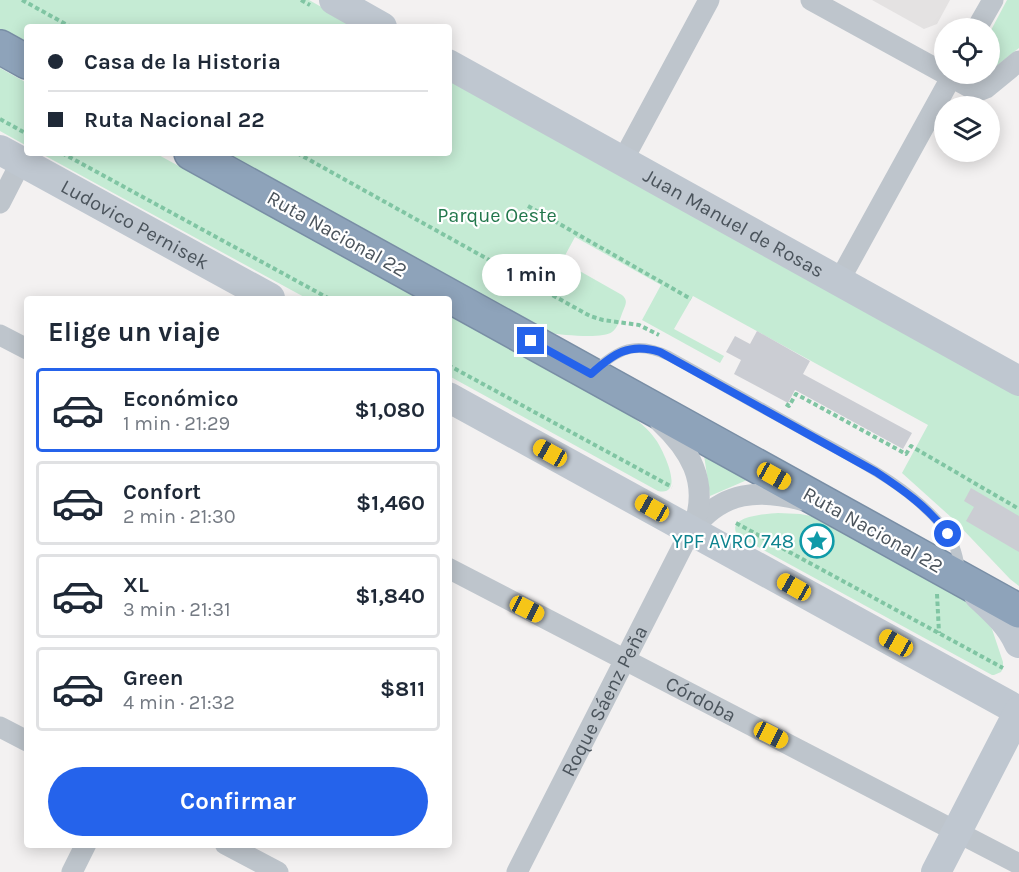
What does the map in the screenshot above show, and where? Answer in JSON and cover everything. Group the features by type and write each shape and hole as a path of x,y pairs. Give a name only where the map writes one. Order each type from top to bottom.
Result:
{"highway":[{"path":"0,47 24,60"},
{"name":"Ruta Nacional 22","path":"196,156 450,296"},
{"name":"Ruta Nacional 22","path":"452,297 835,509 949,585 1019,611"}],"street":[{"path":"334,0 377,24"},
{"path":"623,160 709,0"},
{"path":"811,0 934,65"},
{"path":"983,18 993,0"},
{"path":"1000,77 1019,61"},
{"name":"Juan Manuel de Rosas","path":"452,66 1019,381"},
{"path":"839,281 947,84"},
{"path":"966,84 973,89 981,90 991,84"},
{"path":"0,203 16,149"},
{"name":"Ludovico Pernisek","path":"28,156 267,296"},
{"path":"0,335 24,347"},
{"path":"633,398 674,436 684,447 691,460 700,496 699,510 692,531"},
{"path":"452,399 1019,711 936,872"},
{"path":"692,531 712,510 724,502 744,495 768,493 782,495 835,509"},
{"name":"Roque Sáenz Peña","path":"516,872 692,531"},
{"name":"Córdoba","path":"452,570 1019,864"},
{"path":"949,585 1001,616 1015,634 1011,655"},
{"path":"0,727 24,739"},
{"path":"72,872 84,848"},
{"path":"233,848 278,872"}],"lane":[{"path":"591,374 619,352 643,348 660,352 865,465 909,495 948,534 956,549 949,585"}],"path":[{"path":"22,0 65,24"},
{"path":"0,119 16,149"},
{"path":"68,156 324,296"},
{"path":"302,156 590,316 603,320 639,324 659,335"},
{"path":"528,206 691,299"},
{"path":"452,366 672,487"},
{"path":"779,400 789,406 796,394 906,454 911,446 1019,509"},
{"path":"736,524 939,633 1011,655"},
{"path":"939,633 949,585"}],"shaded area":[{"path":"872,0 950,0 940,18 934,18 934,25 924,29"}],"green space":[{"path":"0,0 309,0 352,24 24,24 24,47 0,34"},
{"path":"1007,0 1019,0 1019,48 1000,63 1000,18 997,18"},
{"path":"0,68 24,81 24,144 0,131"},
{"name":"Parque Oeste","path":"452,80 1019,395 1019,586 952,518 902,473 928,425 693,296 674,329 724,356 720,363 642,320 661,285 575,237 562,261 622,295 626,304 616,328 608,334 582,336 550,333 224,156 452,156"},
{"path":"46,156 160,156 416,296 302,296"},
{"path":"452,316 625,411 642,424 659,445 672,480 666,491 658,491 452,378"},
{"path":"704,455 747,480 710,496"},
{"path":"778,513 822,518 957,592 982,615 992,629 1003,662 1001,672 992,675 738,536 735,529 741,520 756,515"}],"building":[{"path":"757,331 810,361 803,374 912,433 903,449 795,390 788,403 734,374 741,360 726,352 735,336 750,344"},
{"path":"971,488 1019,516 1019,552 966,521 974,507 964,501"}],"place":[{"name":"YPF AVRO 748","path":"817,541"}],"route":[{"path":"531,341 591,374 619,352 643,348 660,352 876,472 919,503 948,534"}]}
